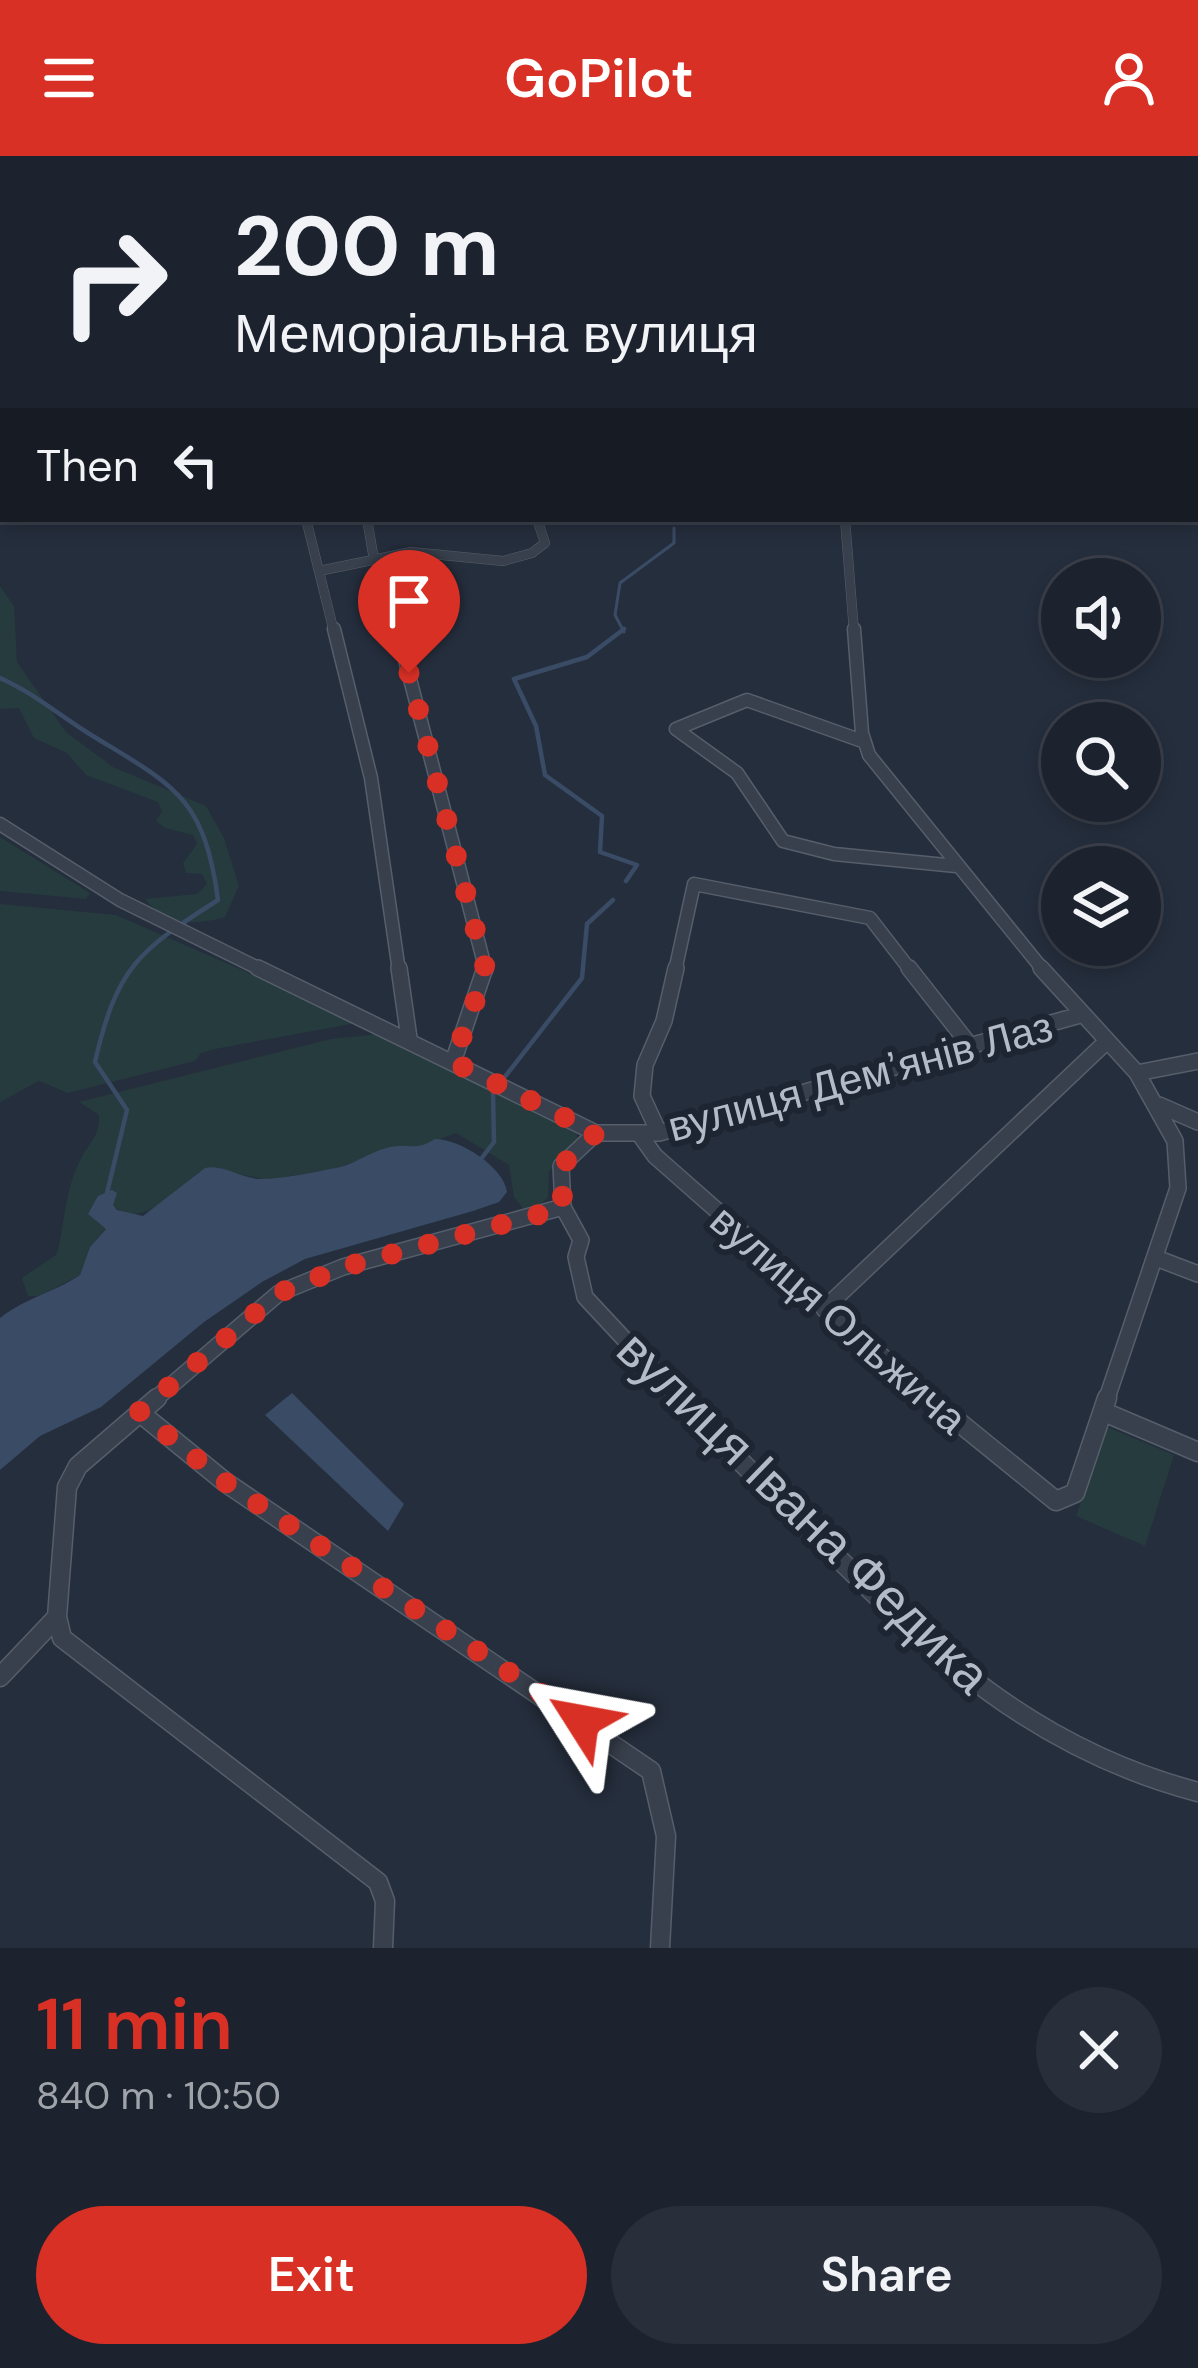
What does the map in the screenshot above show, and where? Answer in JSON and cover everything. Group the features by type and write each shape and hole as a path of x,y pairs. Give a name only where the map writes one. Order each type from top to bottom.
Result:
{"street":[{"path":"307,522 370,778 409,1038"},
{"path":"368,522 374,560"},
{"path":"319,571 426,551 479,560 515,559 545,543 538,522"},
{"path":"845,522 869,755 1080,1015 1137,1073 1158,1105 1179,1159 1178,1188 1104,1412 1198,1452"},
{"path":"386,588 486,971 453,1062"},
{"path":"865,742 747,700 676,729 737,773 783,841 834,854 956,866"},
{"path":"0,824 174,928 409,1038 596,1133"},
{"path":"659,1133 642,1096 645,1065 664,1021 694,884 870,918 968,1043"},
{"name":"вулиця Демʼянів Лаз","path":"596,1133 659,1133 1080,1015"},
{"path":"824,1309 1105,1042"},
{"path":"1137,1073 1198,1061"},
{"path":"1158,1105 1198,1122"},
{"name":"вулиця Івана Федика","path":"596,1133 561,1166 563,1208 581,1240 576,1257 585,1297 690,1410 917,1637 996,1700 1070,1746 1112,1767 1198,1792"},
{"name":"вулиця Ольжича","path":"640,1135 655,1156 824,1309 1045,1496 1056,1501 1075,1493 1104,1412"},
{"path":"383,1948 385,1901 379,1882 62,1638 56,1617 67,1486 78,1466 279,1293 344,1267 563,1208"},
{"path":"1156,1258 1198,1274"},
{"path":"139,1412 225,1482 651,1772 663,1796 667,1828 660,1948"},
{"path":"0,1677 56,1617"}],"green space":[{"path":"0,586 14,606 17,662 66,732 113,767 206,806 224,838 239,886 225,917 181,921 153,908 145,899 197,894 207,884 202,874 186,873 183,863 197,844 193,835 156,821 162,811 158,802 86,775 67,753 34,738 19,708 0,709"},
{"path":"0,837 90,893 86,899 0,891"},
{"path":"0,904 116,915 362,1022 215,1049 201,1053 195,1061 68,1093 39,1081 0,1102"},
{"path":"389,1033 575,1130 579,1141 549,1171 548,1197 539,1206 524,1210 514,1197 509,1165 456,1133 413,1149 400,1146 336,1168 269,1180 205,1168 148,1211 124,1212 112,1205 96,1221 106,1228 90,1247 80,1275 39,1296 28,1296 22,1278 57,1254 72,1182 98,1128 99,1115 79,1102 331,1039"},
{"path":"1107,1427 1174,1455 1145,1546 1076,1516"}],"water":[{"path":"435,1139 456,1144 489,1164 507,1192 499,1202 305,1259 262,1282 204,1322 101,1407 40,1436 0,1470 0,1318 80,1275 90,1247 106,1229 88,1214 98,1196 112,1190 117,1193 113,1205 117,1210 143,1216 205,1168 279,1178 336,1168 383,1149"},
{"path":"292,1393 404,1504 388,1531 265,1415"}],"waterway":[{"path":"623,630 615,615 620,583 674,543 674,528"},
{"path":"623,630 587,657 514,679 536,726 545,775 602,816 600,852 637,865 626,881"},
{"path":"0,678 162,781 193,814 212,865 218,900 168,933 135,964 122,982 103,1030 95,1062 127,1110 107,1193"},
{"path":"481,1159 494,1142 493,1092 582,978 587,924 613,900"}],"route":[{"path":"409,673 486,971 453,1062 596,1133 561,1166 563,1208 344,1267 279,1293 139,1412 225,1482 582,1721"}]}
